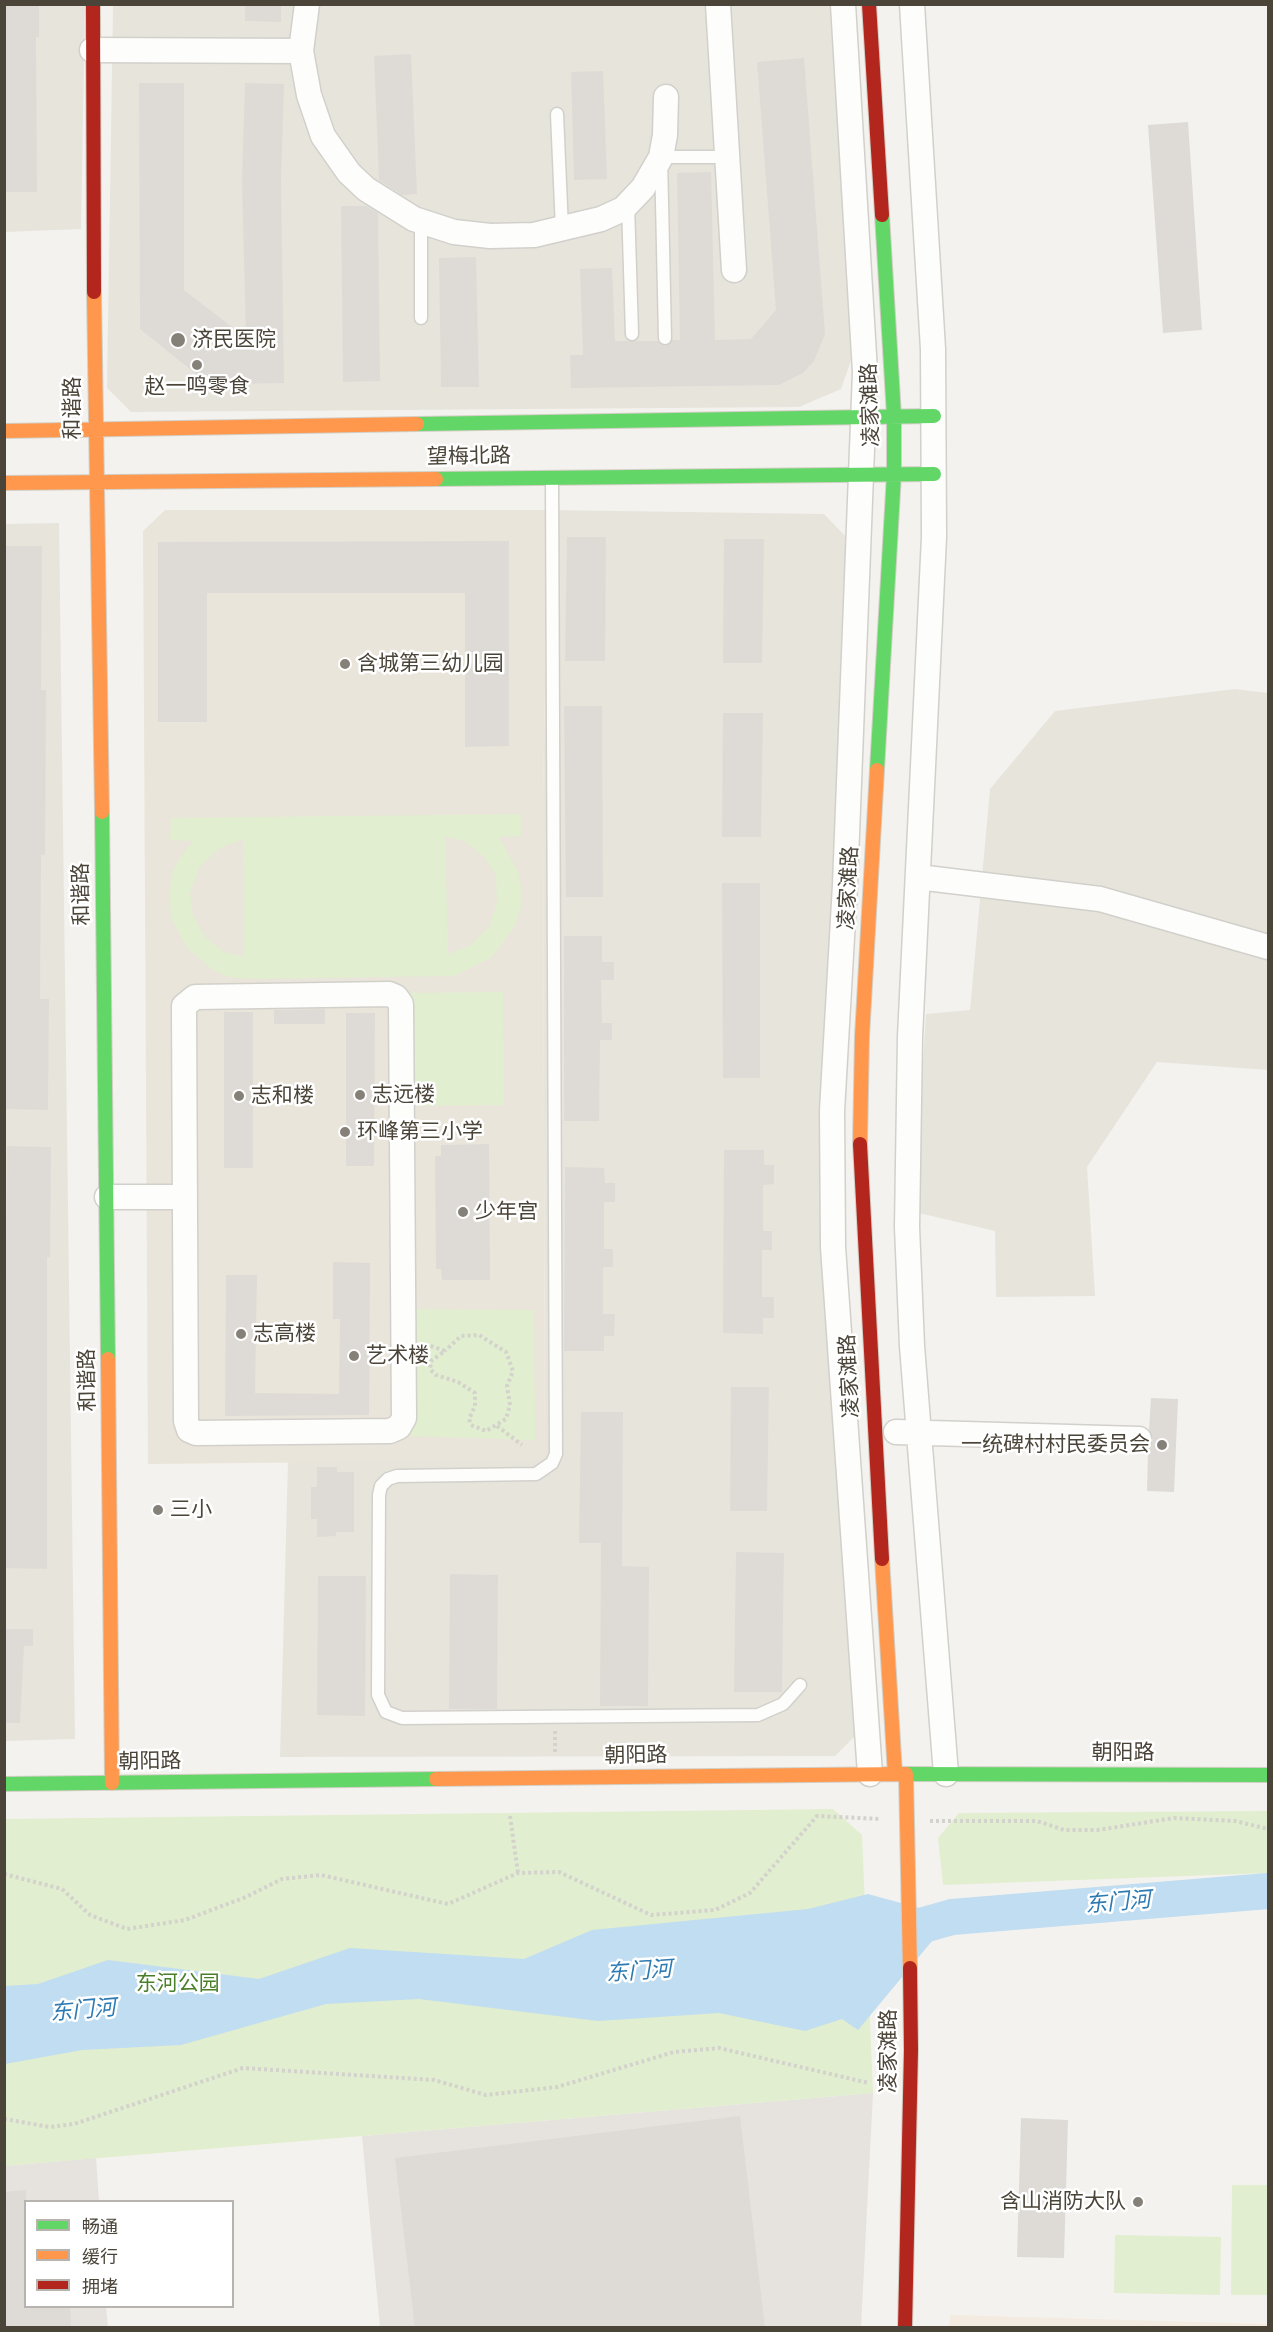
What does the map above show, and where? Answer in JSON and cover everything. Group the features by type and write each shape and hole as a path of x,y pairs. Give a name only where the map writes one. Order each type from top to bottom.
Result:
{"main road":[{"name":"和谐路","path":"93,4 94,482 102,773 112,1784"},
{"name":"凌家滩路","path":"869,4 894,416 894,474 862,1037 859,1167 908,1771 910,2050 905,2328"},
{"name":"望梅北路","path":"4,431 919,416"},
{"name":"望梅北路","path":"4,483 919,474"},
{"name":"朝阳路","path":"4,1784 870,1774 908,1771 946,1774 1269,1775"}],"street":[{"path":"306,4 302,51 309,95 323,136 349,172 366,189 390,206 422,221 454,232 490,236 534,235 601,219 623,209 643,188 661,157 666,97"},
{"path":"718,4 734,270"},
{"path":"843,4 865,372 845,885 832,1111 833,1247 870,1774"},
{"path":"912,4 933,349 919,416 919,474 934,548 910,1037 902,1433 946,1774"},
{"path":"92,50 302,51"},
{"path":"918,877 1100,899 1269,947"},
{"path":"389,994 396,997 401,1004 403,1343 404,1418 399,1427 390,1431 196,1433 189,1430 186,1421 184,1006 190,999 195,997 389,994"},
{"path":"107,1197 185,1197"},
{"path":"902,1433 1139,1439"}],"lane":[{"path":"557,114 562,229"},
{"path":"665,338 661,157 727,156"},
{"path":"628,204 632,334"},
{"path":"421,318 422,221"},
{"path":"552,477 556,1454 552,1463 536,1474 397,1476 388,1479 381,1486 379,1495 378,1695 386,1712 402,1718 555,1719 758,1715 783,1704 800,1686"}],"path":[{"path":"479,1335 506,1352 513,1371 507,1386 510,1413 497,1426 486,1431 471,1425 469,1419 475,1406 475,1393 458,1382 436,1375 430,1369 431,1361 445,1351 461,1336 479,1335"},
{"path":"403,1343 430,1344 445,1351"},
{"path":"497,1426 522,1445"},
{"path":"555,1719 555,1778"},
{"path":"510,1816 518,1873"},
{"path":"4,1874 62,1889 90,1915 127,1929 185,1920 246,1897 282,1879 321,1875 448,1904 518,1873 559,1872 651,1915 715,1910 750,1893 817,1816 908,1821 1037,1821 1064,1830 1098,1830 1174,1818 1235,1821 1269,1829"},
{"path":"4,2119 50,2127 74,2124 243,2068 434,2080 486,2095 556,2087 674,2052 719,2048 869,2083"}],"shaded area":[{"path":"4,5 85,5 81,229 5,232"},
{"path":"113,5 840,5 855,349 841,389 799,407 131,412 107,388"},
{"name":"环峰第三小学","path":"165,510 548,510 543,804 545,1460 148,1464 143,531"},
{"path":"548,510 824,514 850,541 820,1182 863,1728 835,1756 280,1757 288,1462 545,1459 543,804"},
{"path":"59,523 75,1739 5,1741 4,524"},
{"path":"1235,689 1268,693 1268,1070 1157,1062 1087,1167 1095,1296 996,1297 995,1231 919,1213 919,1125 926,1014 970,1010 990,789 1055,711"},
{"path":"873,2093 861,2327 380,2327 362,2136"},
{"path":"96,2158 99,2200 24,2200 24,2308 106,2308 108,2327 5,2328 5,2166"},
{"path":"950,2315 1268,2324 1268,2327 949,2328"}],"green space":[{"path":"521,814 521,836 499,837 518,872 521,907 515,926 491,958 455,976 248,979 229,977 213,970 186,947 171,916 169,894 172,874 180,857 194,841 170,840 171,818","holes":["445,836 466,842 484,857 496,875 497,904 489,927 469,946 448,954","243,839 244,957 224,952 205,937 193,916 190,893 200,866 220,848"]},
{"path":"503,992 504,1105 406,1106 405,993"},
{"path":"408,1309 534,1310 535,1440 408,1436"},
{"name":"东河公园","path":"833,1809 862,1835 873,2093 5,2166 4,1819"},
{"path":"1268,1811 1268,1873 943,1885 938,1838 959,1813"},
{"path":"1232,2185 1268,2185 1268,2295 1231,2295"},
{"path":"1115,2235 1221,2237 1220,2295 1114,2293"}],"water":[{"path":"868,1894 952,1917 858,2030 842,2019 805,2031 719,2013 598,2021 419,1999 326,2004 181,2045 82,2050 5,2064 5,1986 38,1984 108,1960 259,1979 350,1948 524,1959 592,1930 808,1909"}],"building":[{"path":"4,4 39,4 39,37 36,37 37,192 4,192"},
{"path":"245,4 281,4 281,22 245,21"},
{"path":"411,54 417,194 402,195 379,180 374,56"},
{"path":"804,58 825,334 814,361 803,373 779,385 571,388 570,355 583,355 580,269 612,268 615,341 657,341 665,346 673,340 680,340 677,173 711,172 715,340 751,339 776,310 757,62"},
{"path":"603,71 607,179 574,180 571,72"},
{"path":"139,83 184,83 184,290 246,338 242,180 245,83 284,84 281,181 284,383 232,384 232,389 215,389 140,329"},
{"path":"1188,122 1202,330 1163,333 1148,125"},
{"path":"341,206 366,206 378,213 380,381 343,382"},
{"path":"476,257 479,387 441,387 439,258"},
{"path":"567,537 606,537 605,661 565,661"},
{"path":"724,539 764,539 762,663 723,663"},
{"path":"509,541 509,746 465,747 465,593 207,593 207,722 158,722 158,542"},
{"path":"4,546 42,546 41,690 46,690 45,855 41,855 40,999 49,999 48,1110 5,1109"},
{"path":"564,706 602,706 603,897 566,897"},
{"path":"723,713 763,713 761,837 722,837"},
{"path":"722,883 760,883 760,1078 723,1078"},
{"path":"564,936 602,936 602,962 614,962 614,980 601,980 602,1023 612,1023 612,1040 600,1040 599,1121 564,1121"},
{"path":"325,1009 325,1024 274,1024 274,1010"},
{"name":"志和楼","path":"224,1012 253,1012 253,1168 224,1168"},
{"name":"志远楼","path":"346,1013 375,1013 374,1166 346,1166"},
{"name":"少年宫","path":"489,1144 490,1280 442,1280 441,1269 436,1269 435,1156 441,1156 441,1145"},
{"path":"7,1146 51,1147 50,1257 47,1257 47,1569 4,1568"},
{"path":"724,1150 764,1150 764,1165 774,1165 774,1184 763,1185 763,1231 772,1231 772,1250 762,1250 762,1297 774,1297 774,1318 763,1318 763,1334 723,1333"},
{"path":"565,1167 604,1168 605,1183 615,1183 615,1202 604,1202 604,1249 613,1249 613,1267 603,1267 603,1314 615,1314 614,1336 604,1336 604,1351 564,1351"},
{"path":"333,1262 370,1263 369,1415 225,1416 226,1275 257,1275 255,1393 339,1394 340,1319 333,1319"},
{"path":"731,1387 769,1387 767,1511 730,1511"},
{"name":"一统碑村村民委员会","path":"1151,1398 1178,1399 1174,1492 1147,1491 1148,1449 1153,1440 1149,1430"},
{"path":"581,1412 623,1412 622,1566 649,1567 648,1706 600,1706 601,1543 579,1543"},
{"path":"317,1467 337,1467 337,1472 354,1472 354,1532 336,1532 336,1536 317,1537 317,1519 311,1519 311,1487 317,1487"},
{"path":"736,1552 784,1553 782,1692 734,1692"},
{"path":"450,1574 498,1575 497,1709 449,1709"},
{"path":"318,1576 366,1576 365,1716 317,1715"},
{"path":"4,1629 33,1629 33,1646 24,1646 20,1723 4,1723"},
{"path":"740,2116 765,2328 415,2328 395,2158"},
{"path":"1021,2118 1068,2120 1064,2258 1017,2257"},
{"path":"26,2190 26,2200 24,2200 24,2308 70,2308 71,2328 4,2328 4,2192"}],"waterway":[{"name":"东门河","path":"906,1930 952,1917 1268,1891"}],"traffic: fast":[{"path":"877,770 894,474 894,416 882,215"},
{"path":"417,424 934,416"},
{"path":"436,479 934,474"},
{"path":"102,812 108,1359"},
{"path":"905,1774 1268,1775"},
{"path":"4,1784 436,1779"}],"traffic: slow":[{"path":"94,292 102,812"},
{"path":"4,431 417,424"},
{"path":"4,483 436,479"},
{"path":"860,1144 862,1037 877,770"},
{"path":"108,1359 112,1783"},
{"path":"882,1559 895,1774"},
{"path":"436,1779 905,1774"},
{"path":"906,1774 910,1968"}],"traffic: jam":[{"path":"93,4 94,292"},
{"path":"869,4 882,215"},
{"path":"860,1144 882,1559"},
{"path":"905,2328 911,2050 910,1968"}],"place":[{"name":"济民医院","path":"178,340"},
{"name":"赵一鸣零食","path":"197,365"},
{"name":"含城第三幼儿园","path":"345,664"},
{"name":"志远楼","path":"360,1095"},
{"name":"志和楼","path":"239,1096"},
{"name":"环峰第三小学","path":"345,1132"},
{"name":"少年宫","path":"463,1212"},
{"name":"志高楼","path":"241,1334"},
{"name":"艺术楼","path":"354,1356"},
{"name":"一统碑村村民委员会","path":"1162,1445"},
{"name":"三小","path":"158,1510"},
{"name":"含山消防大队","path":"1138,2202"}]}
